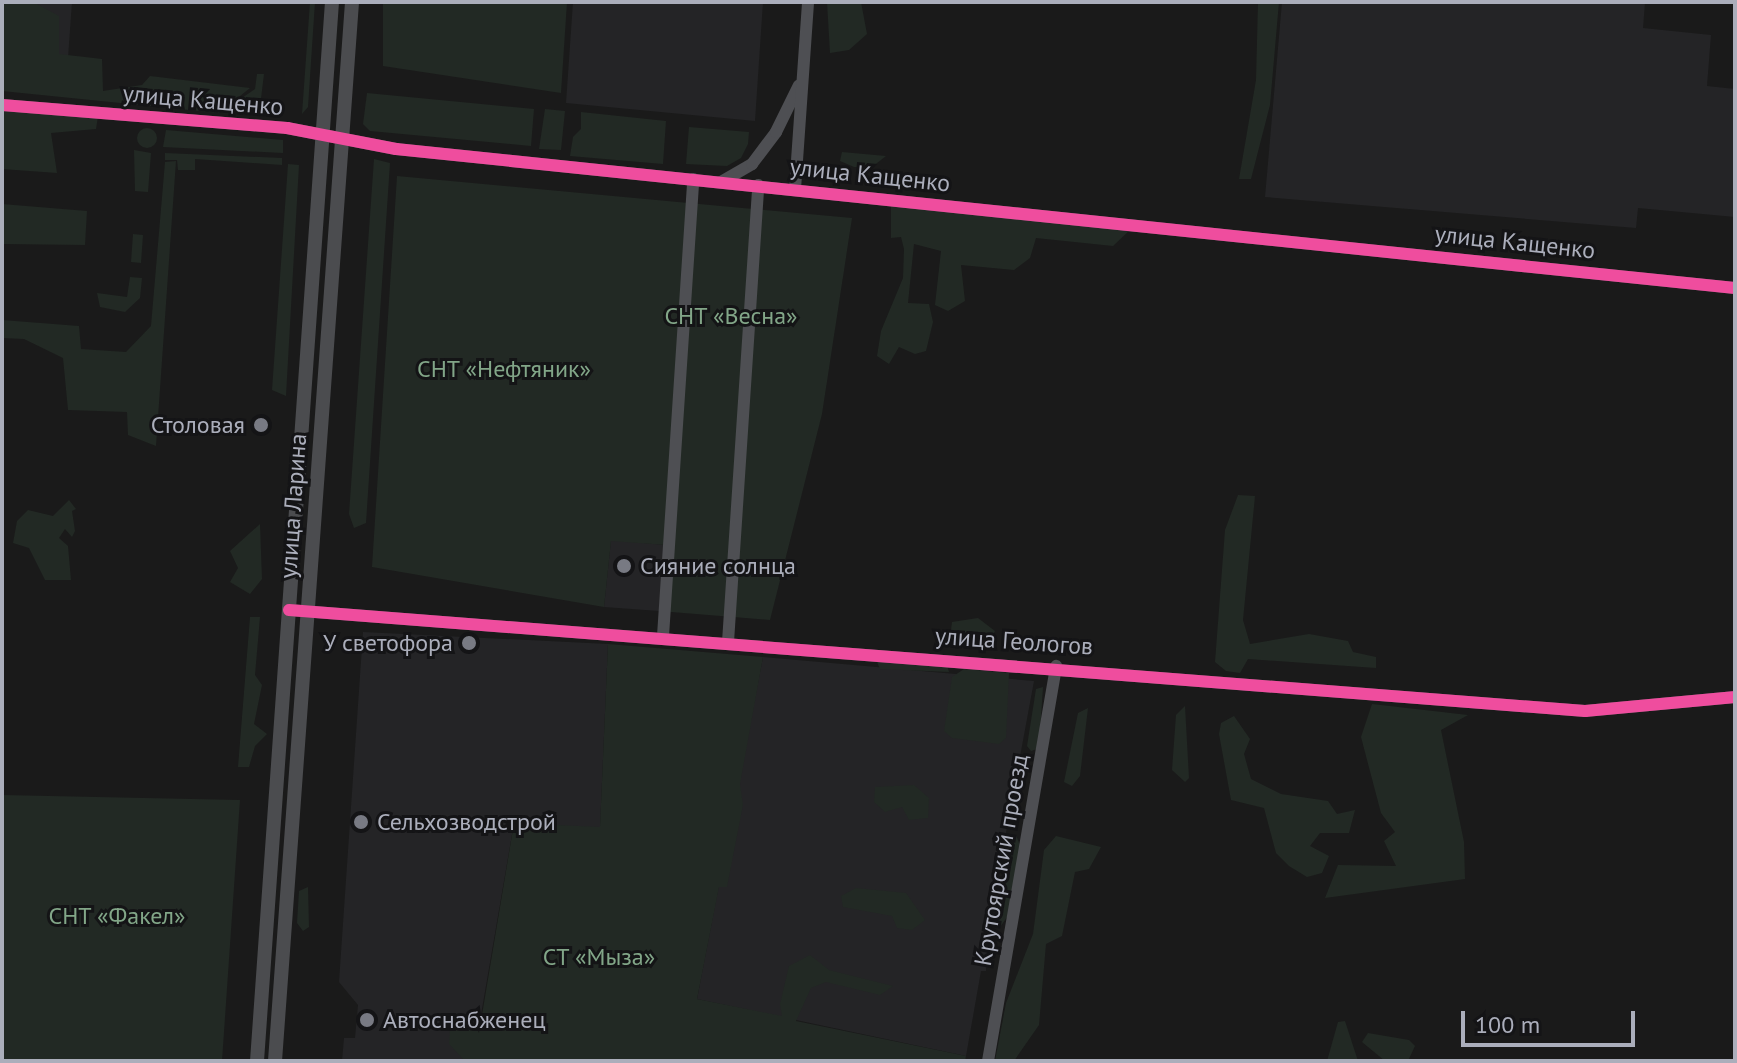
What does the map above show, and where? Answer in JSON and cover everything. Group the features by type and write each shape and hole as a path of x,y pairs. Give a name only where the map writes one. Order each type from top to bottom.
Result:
{"main road":[{"name":"улица Ларина","path":"257,1061 332,2"},
{"name":"улица Ларина","path":"275,1061 352,2"}],"street":[{"path":"795,189 808,2"},
{"path":"721,182 752,164 776,132 802,79"},
{"name":"улица Кащенко","path":"2,105 287,128 343,143 1735,288"},
{"path":"663,636 693,179"},
{"path":"728,642 758,185"},
{"name":"улица Геологов","path":"289,610 1056,666 1585,711 1735,697"},
{"name":"Крутоярский проезд","path":"988,1061 1056,666"}],"shaded area":[{"path":"2,2 72,2 68,58 42,58"},
{"path":"573,2 763,2 755,121 566,103"},
{"path":"1282,2 1645,2 1643,28 1711,35 1707,86 1735,89 1735,217 1638,208 1636,228 1265,197"},
{"path":"611,540 666,545 659,611 604,607"},
{"path":"363,632 608,644 600,828 514,823 473,1061 342,1061 344,1038 355,1038 358,1005 339,982"},
{"path":"763,657 1034,681 988,930 986,971 981,971 966,1056 697,999"}],"green space":[{"path":"2,2 33,2 59,16 59,54 102,59 103,91 142,85 150,76 250,88 219,113 2,91"},
{"path":"310,2 315,2 308,107 302,114"},
{"path":"383,2 567,2 561,93 383,66"},
{"path":"827,2 861,2 867,34 849,50 830,53"},
{"path":"1258,2 1279,2 1270,105 1251,179 1239,179 1256,80"},
{"path":"257,74 264,74 259,115 220,113 255,89"},
{"path":"367,93 534,109 531,146 370,131 363,124"},
{"path":"545,109 565,111 561,150 539,149"},
{"path":"2,110 98,116 96,129 51,133 57,173 2,169"},
{"path":"581,112 666,121 663,164 570,156 573,137 581,129"},
{"path":"689,127 749,132 748,144 741,158 727,166 686,164"},
{"path":"147,128 154,131 157,138 154,145 147,148 140,145 137,138 140,131"},
{"path":"166,130 283,140 283,153 163,147"},
{"path":"134,150 151,153 148,192 135,191"},
{"path":"842,152 886,156 872,167 854,167 840,161"},
{"path":"165,153 282,158 282,165 195,159 195,170 178,170 177,160 165,160"},
{"path":"374,159 390,163 366,523 354,528 349,514"},
{"path":"176,161 156,446 128,435 127,412 68,410 63,358 24,339 2,338 2,320 79,326 81,349 126,352 151,326 165,162"},
{"path":"288,164 299,165 286,396 272,390"},
{"path":"397,176 852,218 822,414 770,620 659,611 666,545 611,541 604,607 372,567"},
{"path":"2,204 87,211 85,245 2,244"},
{"path":"891,204 1131,229 1113,246 1036,238 1030,258 1014,270 961,265 965,301 948,311 935,305 941,251 914,244 908,303 929,304 933,322 926,351 915,354 899,347 889,364 877,356 881,331 903,278 904,249 901,237 891,238"},
{"path":"133,234 143,235 141,263 131,262"},
{"path":"130,277 142,278 140,298 125,312 100,307 97,293 127,297"},
{"path":"1238,495 1255,496 1243,620 1250,644 1309,634 1348,641 1353,652 1376,657 1376,668 1248,659 1240,673 1226,671 1215,662 1225,530"},
{"path":"69,500 76,509 72,511 75,531 72,537 65,529 59,538 68,546 71,580 45,580 29,548 13,543 17,521 28,510 53,516"},
{"path":"260,524 262,579 250,594 230,582 238,568 230,551"},
{"path":"250,617 260,617 255,675 262,685 254,724 267,734 255,746 249,767 238,767"},
{"path":"978,618 995,631 992,637 950,638 952,622"},
{"name":"СТ «Мыза»","path":"608,644 763,657 740,784 743,805 727,887 719,887 697,999 782,1016 780,1004 789,966 810,955 829,970 893,986 880,995 826,982 811,988 796,1021 966,1056 965,1061 465,1061 449,1044 450,1029 464,1025 476,1027 479,1033 514,823 600,827"},
{"path":"877,662 946,662 949,672 880,669"},
{"path":"964,669 1009,673 1006,738 999,744 952,738 944,731 952,677"},
{"path":"1043,687 1037,749 1031,751 1027,746 1036,689"},
{"path":"1372,704 1468,715 1441,730 1464,842 1465,879 1325,898 1338,865 1396,866 1384,841 1395,832 1381,813 1361,737"},
{"path":"1185,706 1189,778 1185,782 1172,770 1176,715"},
{"path":"1088,708 1080,776 1072,786 1064,782 1078,713"},
{"path":"1234,716 1250,739 1244,754 1251,779 1281,794 1328,801 1337,814 1355,810 1349,833 1320,833 1310,846 1329,856 1322,873 1307,877 1289,866 1276,853 1264,808 1231,800 1219,734 1221,723"},
{"path":"914,785 929,798 928,818 909,820 902,807 885,812 874,802 875,787"},
{"name":"СНТ «Факел»","path":"2,795 240,800 222,1061 2,1061"},
{"path":"1016,835 1021,848 1010,913 1000,927 995,925"},
{"path":"1056,836 1101,847 1089,869 1075,872 1062,936 1046,944 1039,1025 1014,1061 995,1061 1006,1003 1033,934 1044,850"},
{"path":"308,887 309,927 303,931 297,923 299,891"},
{"path":"856,888 906,893 925,920 912,930 897,928 892,916 843,907 841,896"},
{"path":"1345,1021 1358,1061 1327,1061 1338,1022"},
{"path":"1368,1033 1409,1040 1415,1046 1408,1061 1385,1061 1362,1042"}],"cycle path":[{"path":"2,105 287,128 396,149 1735,288"},
{"path":"289,610 1585,711 1735,697"}],"place":[{"name":"Столовая","path":"261,425"},
{"name":"Сияние солнца","path":"624,566"},
{"name":"У светофора","path":"469,643"},
{"name":"Сельхозводстрой","path":"361,822"},
{"name":"Автоснабженец","path":"367,1020"}],"park label":[{"name":"СНТ «Весна»","path":"731,316"},
{"name":"СНТ «Нефтяник»","path":"504,369"}]}
